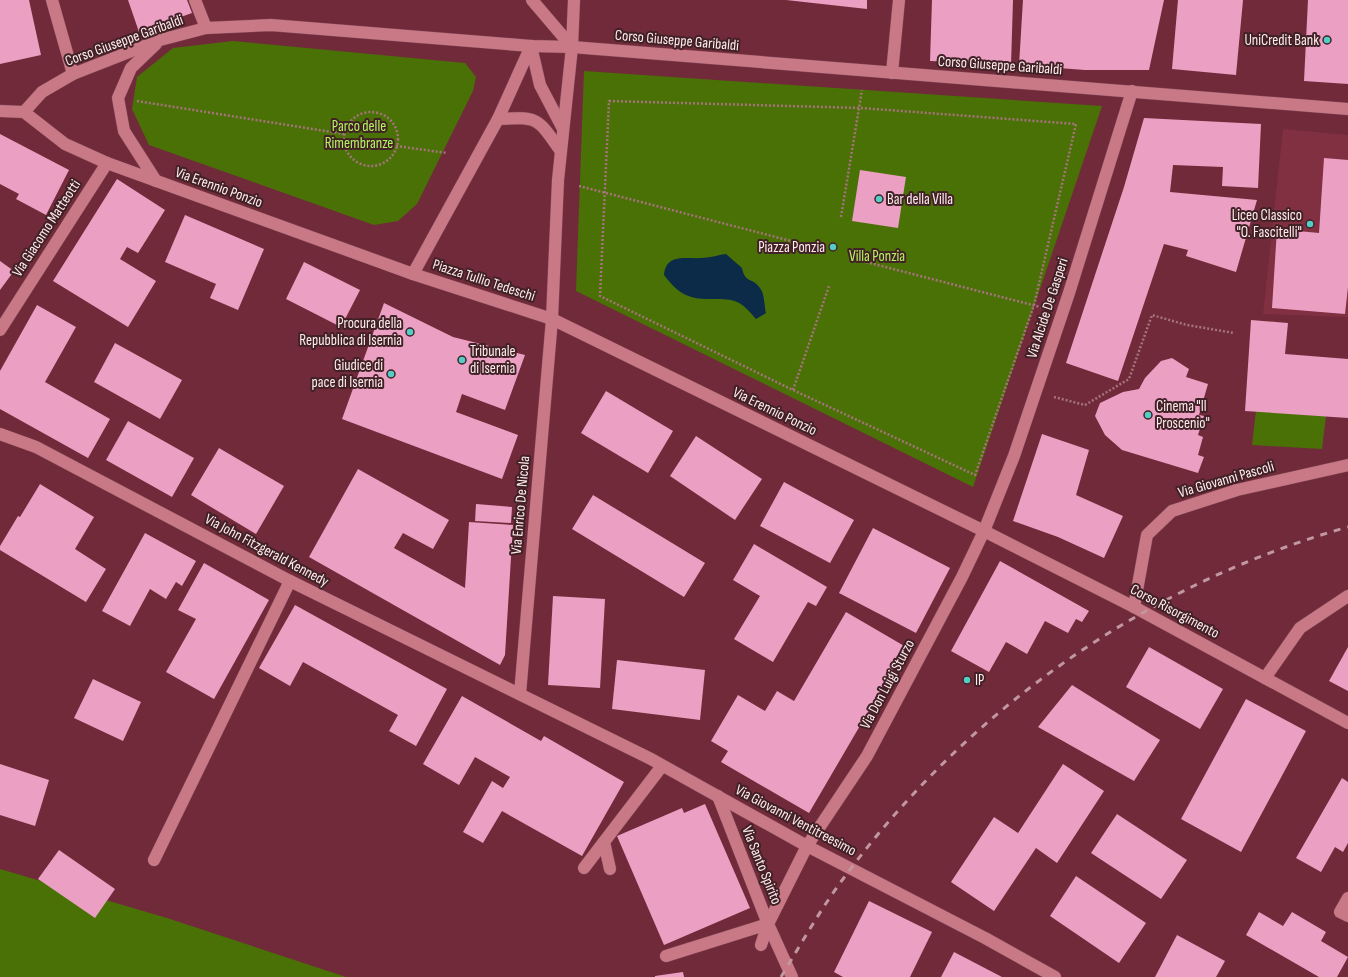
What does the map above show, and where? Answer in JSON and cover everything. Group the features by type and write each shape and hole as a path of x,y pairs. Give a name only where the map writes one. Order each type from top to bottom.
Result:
{"street":[{"path":"52,0 73,74"},
{"path":"195,0 206,28"},
{"path":"532,0 572,47"},
{"name":"Piazza Tullio Tedeschi","path":"531,46 498,118 413,274 552,319 560,150 572,47 574,0"},
{"path":"892,73 899,0"},
{"name":"Corso Giuseppe Garibaldi","path":"24,112 42,92 73,74 160,40 206,28 271,25 531,46 572,47 1348,109"},
{"path":"156,181 124,131 118,98 131,68 160,40"},
{"path":"531,46 540,85 562,127"},
{"name":"Via Alcide De Gasperi","path":"984,531 1014,456 1069,293 1132,91"},
{"path":"0,112 24,112"},
{"name":"Via Erennio Ponzio","path":"24,112 65,144 107,163 413,274"},
{"path":"498,118 527,118 543,125 560,150"},
{"name":"Via Giacomo Matteotti","path":"0,330 107,163"},
{"name":"Via Erennio Ponzio","path":"552,319 984,531"},
{"name":"Via Enrico De Nicola","path":"520,694 552,319"},
{"name":"Via John Fitzgerald Kennedy","path":"0,434 36,447 290,581 520,694"},
{"name":"Via Giovanni Pascoli","path":"1134,607 1147,535 1172,511 1237,490 1348,465"},
{"name":"Corso Risorgimento","path":"984,531 1134,607 1348,723"},
{"name":"Via Don Luigi Sturzo","path":"807,846 867,756 962,577 984,531"},
{"path":"154,860 290,581"},
{"path":"1265,678 1300,628 1348,596"},
{"name":"Via Giovanni Ventitreesimo","path":"520,694 662,766 807,846 985,938 1055,977"},
{"path":"584,868 662,766"},
{"name":"Via Santo Spirito","path":"718,796 768,924 792,977"},
{"path":"604,842 610,869"},
{"name":"Via Santo Spirito","path":"768,924 807,846"},
{"path":"1348,898 1340,912 1348,916"},
{"path":"761,945 768,924"},
{"path":"666,956 768,924"}],"path":[{"path":"118,98 344,134"},
{"path":"609,101 861,108 1076,124 1034,305 975,475 794,390 600,296 603,193 609,101"},
{"path":"841,218 861,108"},
{"path":"376,113 391,122 397,137 396,146 389,157 378,164 369,165 360,163 353,159 347,152 344,134 352,119 360,114 376,113"},
{"path":"396,146 447,153"},
{"path":"579,186 799,243"},
{"path":"866,262 1034,305"},
{"path":"794,390 829,286"},
{"path":"1066,400 1085,404 1129,379 1152,315 1187,325 1234,333"}],"shaded area":[{"name":"Liceo Classico \"O. Fascitelli\"","path":"1283,129 1348,135 1348,317 1263,314"}],"green space":[{"name":"Parco delle Rimembranze","path":"233,41 465,63 476,77 473,91 417,204 398,221 374,225 149,145 132,109 137,77 173,48"},
{"name":"Villa Ponzia","path":"584,71 1102,106 973,487 576,291"},
{"path":"1256,411 1326,416 1322,449 1252,445"},
{"path":"0,869 167,918 346,977 0,977"}],"water":[{"path":"726,254 742,268 745,276 755,282 762,291 766,313 756,319 745,307 735,301 706,299 686,295 680,292 669,282 664,275 669,263 673,260 683,258 707,258"}],"building":[{"path":"0,0 29,0 41,55 0,64"},
{"path":"128,0 187,0 192,13 139,32"},
{"path":"786,0 867,0 867,9"},
{"path":"932,0 1013,0 1011,64 930,61"},
{"path":"1023,0 1164,0 1149,70 1085,70 1019,65"},
{"path":"1178,0 1243,0 1236,75 1172,69"},
{"name":"UniCredit Bank","path":"1308,0 1348,0 1348,84 1304,81"},
{"path":"1144,118 1261,124 1258,188 1222,186 1223,167 1173,165 1170,192 1257,200 1236,272 1186,256 1188,250 1164,244 1118,381 1066,363 1124,187"},
{"path":"0,134 69,170 46,215 16,199 19,194 0,184"},
{"path":"1324,158 1348,160 1348,287 1345,314 1272,308 1277,229 1319,233"},
{"name":"Bar della Villa","path":"860,170 906,177 898,228 852,221"},
{"path":"117,179 165,210 138,253 127,247 120,259 156,281 128,327 53,281"},
{"path":"185,215 264,249 238,310 210,298 216,284 165,262"},
{"path":"0,261 14,271 0,290"},
{"path":"304,262 360,290 341,327 286,299"},
{"path":"384,303 453,337 525,355 505,410 462,394 456,412 518,435 502,479 342,419"},
{"path":"37,305 76,327 45,382 110,419 88,458 0,409 0,371"},
{"path":"1251,320 1288,323 1285,354 1348,359 1348,418 1245,411"},
{"path":"115,343 182,380 160,419 94,382"},
{"name":"Cinema \"Il Proscenio\"","path":"1172,358 1189,369 1186,377 1208,384 1199,415 1204,416 1198,435 1203,437 1198,455 1204,457 1198,473 1122,450 1105,435 1095,416 1100,403 1123,392 1139,389 1145,378 1161,361"},
{"path":"606,391 673,431 648,473 581,433"},
{"path":"128,421 194,458 172,497 106,460"},
{"path":"1042,434 1089,450 1076,495 1123,516 1104,558 1058,537 1013,521"},
{"path":"696,436 762,479 735,520 670,476"},
{"path":"219,448 284,486 256,534 191,495"},
{"path":"358,469 449,520 433,549 403,533 394,548 465,588 469,522 513,525 505,655 500,665 309,557"},
{"path":"784,482 854,520 830,563 760,526"},
{"path":"40,484 94,517 75,549 106,569 86,602 0,550 0,546 18,516 20,517"},
{"path":"593,495 705,563 684,597 572,529"},
{"path":"476,504 512,507 511,523 475,521"},
{"path":"873,528 950,568 916,633 839,593"},
{"path":"145,533 196,561 182,586 176,582 166,599 150,589 130,626 102,611"},
{"path":"754,544 827,587 816,606 808,602 773,662 734,639 760,596 733,580"},
{"path":"1000,561 1089,611 1082,622 1076,619 1068,633 1045,621 1027,654 1006,642 989,672 951,651"},
{"path":"204,563 269,600 214,699 166,672 196,619 178,610"},
{"path":"553,596 605,599 600,688 548,685"},
{"path":"295,605 447,689 416,746 389,731 398,715 303,662 290,686 259,668"},
{"path":"846,612 906,647 809,813 721,762 728,751 711,741 738,695 765,711 777,691 794,701"},
{"path":"1149,647 1223,689 1200,729 1126,687"},
{"path":"1348,647 1348,691 1329,681"},
{"path":"617,660 705,670 700,720 612,709"},
{"path":"93,679 141,702 123,741 74,718"},
{"path":"1072,685 1160,740 1134,781 1038,727"},
{"path":"462,696 541,741 544,736 624,782 582,856 502,811 483,843 463,832 492,781 503,788 510,777 475,757 459,785 423,764"},
{"path":"1246,699 1306,731 1241,852 1181,819"},
{"path":"0,764 49,780 35,826 0,815"},
{"path":"1063,764 1104,791 1057,863 1036,848 994,911 951,882 994,817 1018,833"},
{"path":"1342,778 1348,782 1348,843 1343,852 1335,847 1321,872 1296,858"},
{"path":"705,804 750,908 664,945 617,836 682,808 684,813"},
{"path":"1117,814 1187,860 1161,899 1091,853"},
{"path":"59,850 115,889 95,918 38,879"},
{"path":"1076,876 1146,923 1119,963 1050,916"},
{"path":"869,901 932,932 910,977 843,977 834,972"},
{"path":"1259,912 1283,926 1292,912 1326,932 1321,941 1348,957 1337,977 1319,977 1246,935"},
{"path":"1177,935 1225,961 1216,977 1155,977"},
{"path":"954,952 1002,977 941,977"},
{"path":"683,972 684,977 655,977 655,976"}],"railway":[{"path":"781,977 811,927 843,879 892,818 946,761 1004,708 1066,661 1132,619 1201,582 1273,552 1348,527"}],"place":[{"name":"UniCredit Bank","path":"1327,40"},
{"name":"Bar della Villa","path":"879,199"},
{"name":"Liceo Classico \"O. Fascitelli\"","path":"1310,224"},
{"name":"Piazza Ponzia","path":"833,247"},
{"name":"Procura della Repubblica di Isernia","path":"410,332"},
{"name":"Tribunale di Isernia","path":"462,360"},
{"name":"Giudice di pace di Isernia","path":"391,374"},
{"name":"Cinema \"Il Proscenio\"","path":"1148,415"},
{"name":"IP","path":"967,680"}]}
